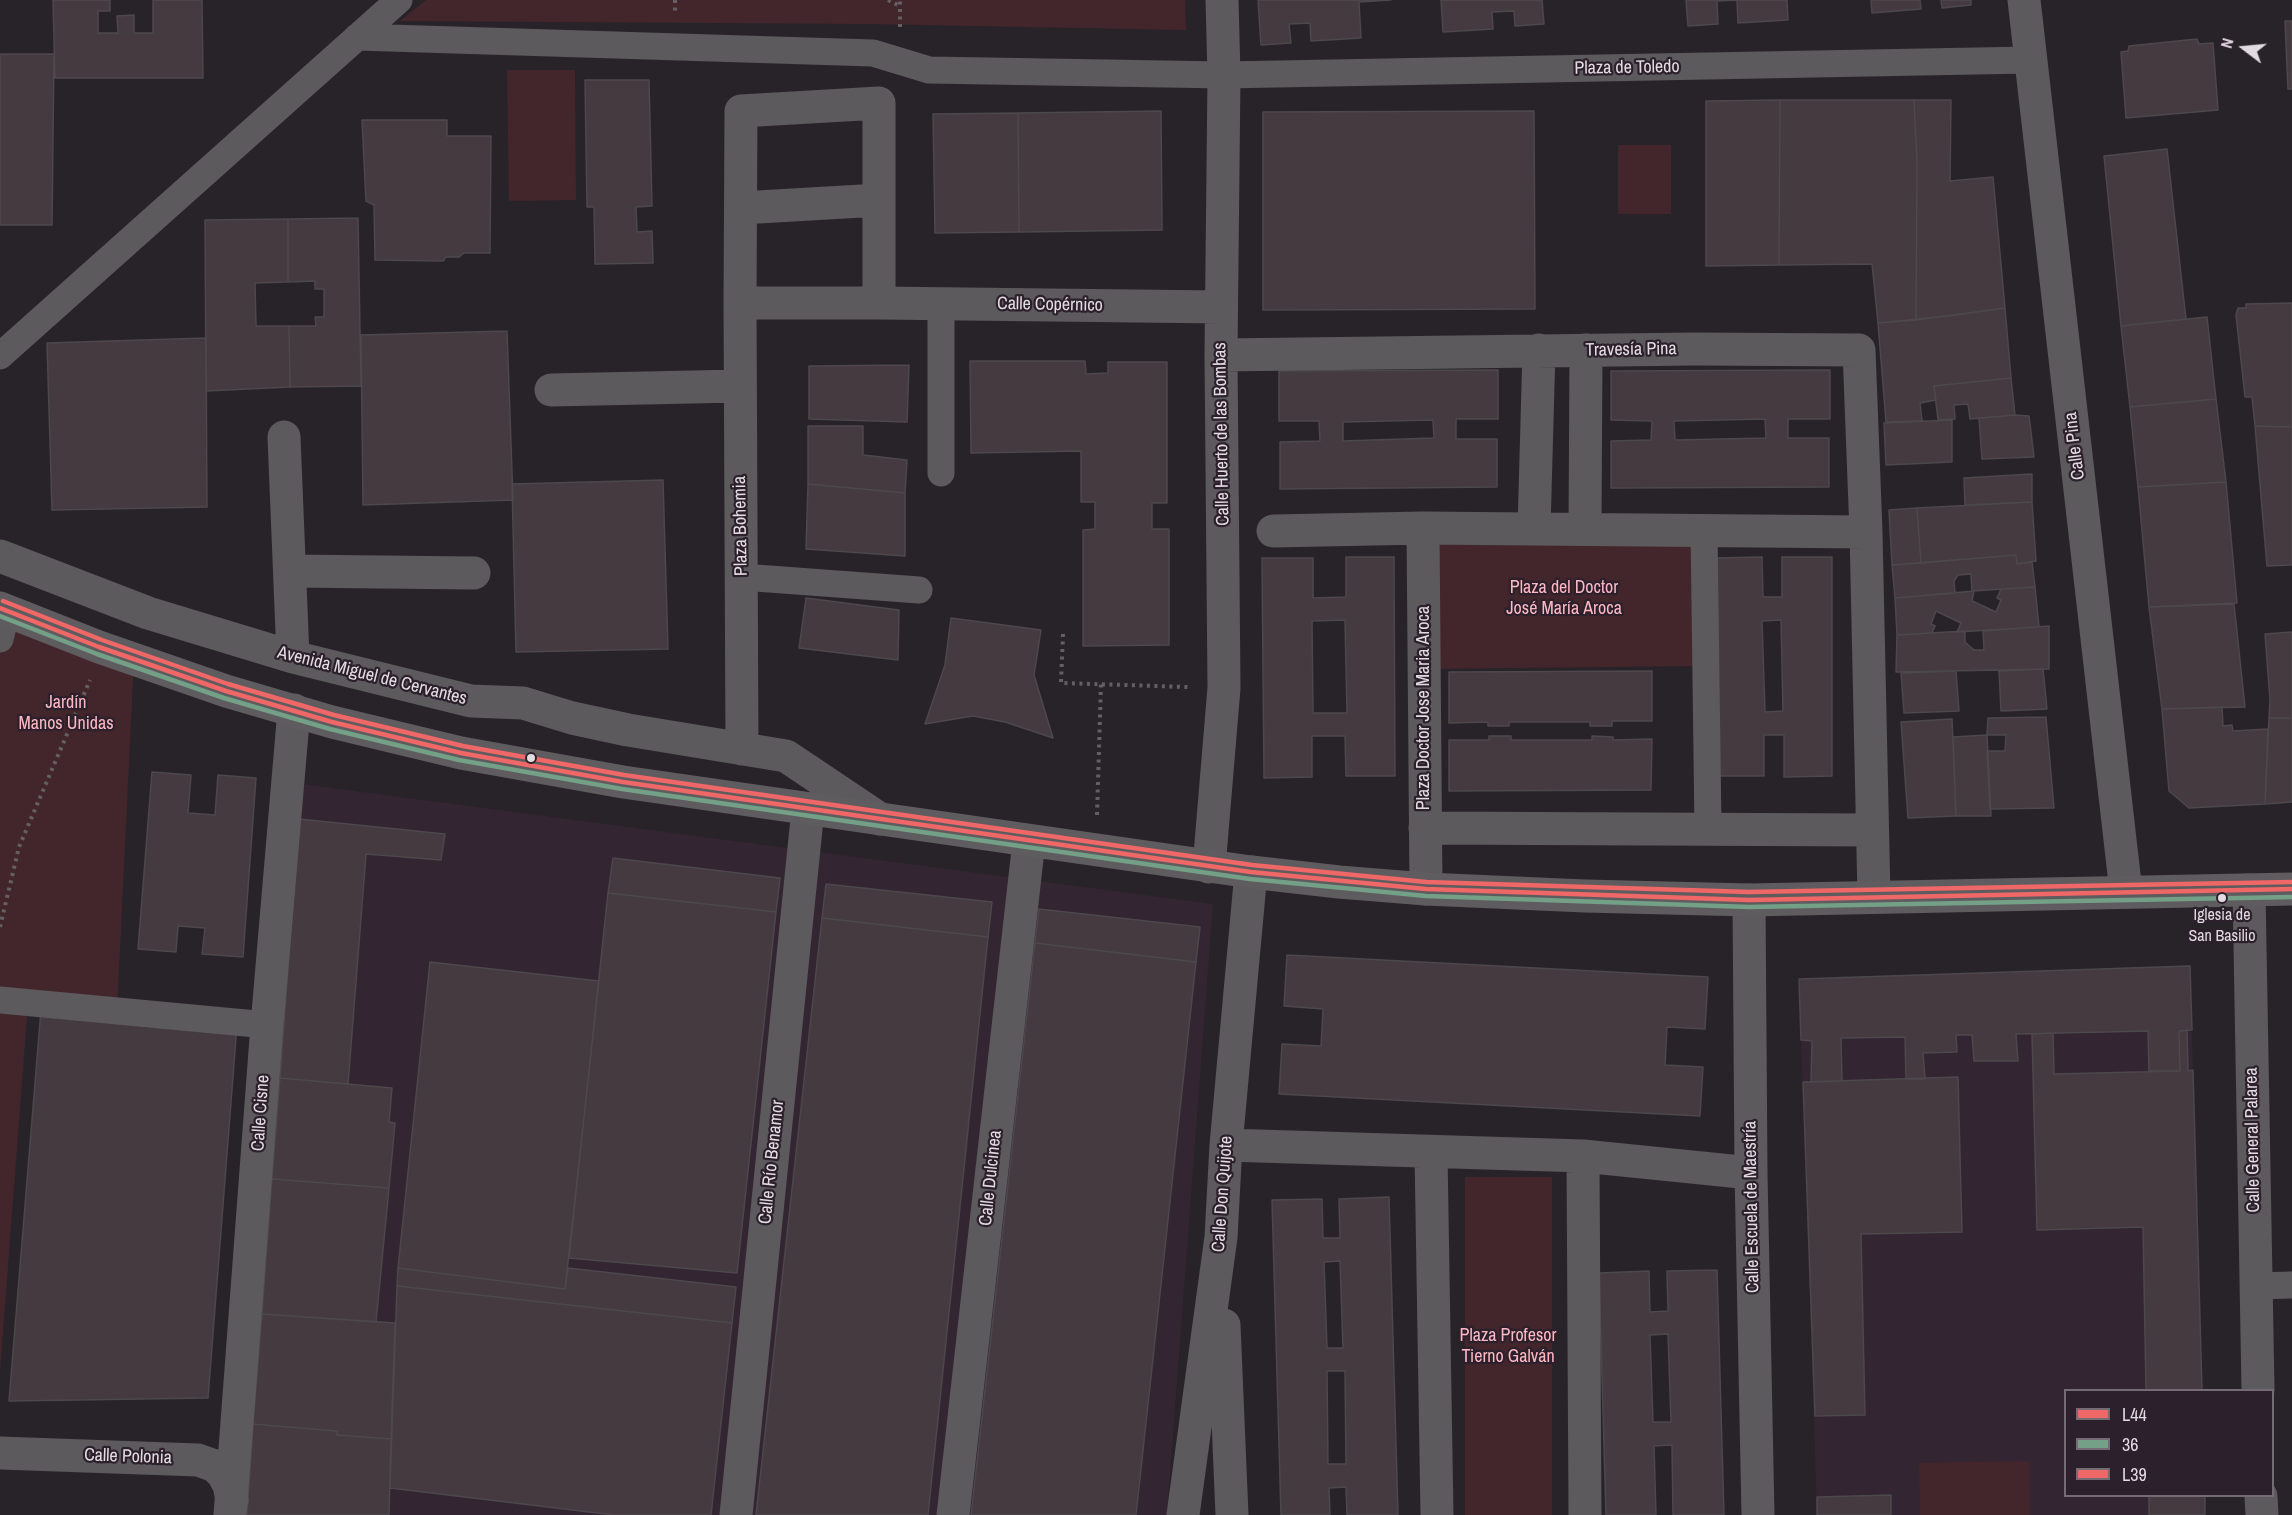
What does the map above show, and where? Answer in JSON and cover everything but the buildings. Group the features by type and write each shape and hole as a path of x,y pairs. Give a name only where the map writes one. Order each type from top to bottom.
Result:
{"main road":[{"name":"Avenida Miguel de Cervantes","path":"2,619 99,647 226,691 294,711 428,745 516,763 623,782 1251,872 1426,889 1749,900 2292,889"}],"street":[{"path":"0,356 399,0"},
{"name":"Calle Huerto de las Bombas","path":"1209,867 1224,688 1221,355 1224,75 1222,0"},
{"name":"Calle Pina","path":"2024,0 2126,892"},
{"name":"Plaza de Toledo","path":"357,37 873,52 929,69 1224,75 2030,60"},
{"name":"Plaza Bohemia","path":"742,749 741,111 879,104 879,303"},
{"path":"741,208 879,200"},
{"path":"741,303 879,303"},
{"name":"Calle Copérnico","path":"879,303 1221,307"},
{"path":"941,303 941,473"},
{"path":"1534,529 1539,350"},
{"name":"Travesía Pina","path":"1221,355 1539,350 1859,350 1866,531"},
{"path":"1585,530 1586,350"},
{"path":"551,390 740,386"},
{"path":"284,437 293,657"},
{"path":"1273,531 1423,528 1866,531 1874,897"},
{"name":"Plaza Doctor Jose Maria Aroca","path":"1423,528 1426,889"},
{"path":"1704,530 1708,829"},
{"name":"Avenida Miguel de Cervantes","path":"0,556 148,613 293,657 471,701 523,703 572,718 617,728 786,756 880,819"},
{"path":"290,571 474,573"},
{"path":"742,577 920,590"},
{"name":"Calle Cisne","path":"231,1508 267,1025 294,711"},
{"name":"Calle Río Benamor","path":"736,1515 808,809"},
{"path":"1425,828 1872,830"},
{"name":"Calle Dulcinea","path":"953,1515 1029,841"},
{"name":"Calle Don Quijote","path":"1184,1515 1221,1237 1226,1145 1251,872"},
{"name":"Calle General Palarea","path":"2249,890 2258,1389"},
{"name":"Calle Escuela de Maestría","path":"1749,900 1751,1173 1758,1515"},
{"path":"0,1000 267,1025"},
{"path":"1226,1145 1583,1156 1751,1173"},
{"path":"1431,1153 1437,1515"},
{"path":"1583,1156 1585,1515"},
{"path":"1221,1237 1232,1515"},
{"path":"2255,1286 2292,1285"},
{"name":"Calle Polonia","path":"0,1453 198,1460 215,1466 223,1474 229,1485 231,1508"},
{"path":"2261,1497 2262,1515"}],"path":[{"path":"888,0 901,6"},
{"path":"1064,634 1060,682 1224,688"},
{"path":"0,927 19,847 87,692 99,647"},
{"path":"1096,849 1101,684"}],"shaded area":[{"path":"302,784 1213,904 1167,1515 247,1515"},
{"path":"2190,966 2202,1389 2064,1389 2064,1497 2205,1497 2205,1515 1817,1515 1799,979"}],"green space":[{"path":"426,0 1185,0 1186,30 868,24 400,21"},
{"path":"507,70 575,70 576,200 509,201"},
{"path":"1618,145 1671,145 1671,214 1618,214"},
{"name":"Plaza del Doctor José María Aroca","path":"1423,528 1704,530 1706,666 1423,669"},
{"name":"Jardín Manos Unidas","path":"7,611 134,659 117,1011 28,1003 0,1371 0,639"},
{"name":"Plaza Profesor Tierno Galván","path":"1465,1177 1552,1177 1552,1515 1465,1515"},
{"path":"2029,1461 2030,1515 1920,1515 1919,1463"}],"transit line":[{"name":"L39","path":"3,601 102,640 228,684 334,715 463,746 624,775 1252,865 1426,882 1749,892 2292,882"},
{"name":"L44","path":"0,608 99,647 226,691 332,722 461,753 623,782 1251,872 1426,889 1749,900 2292,889"},
{"name":"36","path":"0,616 97,654 224,698 330,729 459,760 622,789 1250,879 1426,896 1749,907 2292,897"}],"place":[{"name":"Iglesia de San Basilio","path":"2222,898"}]}
